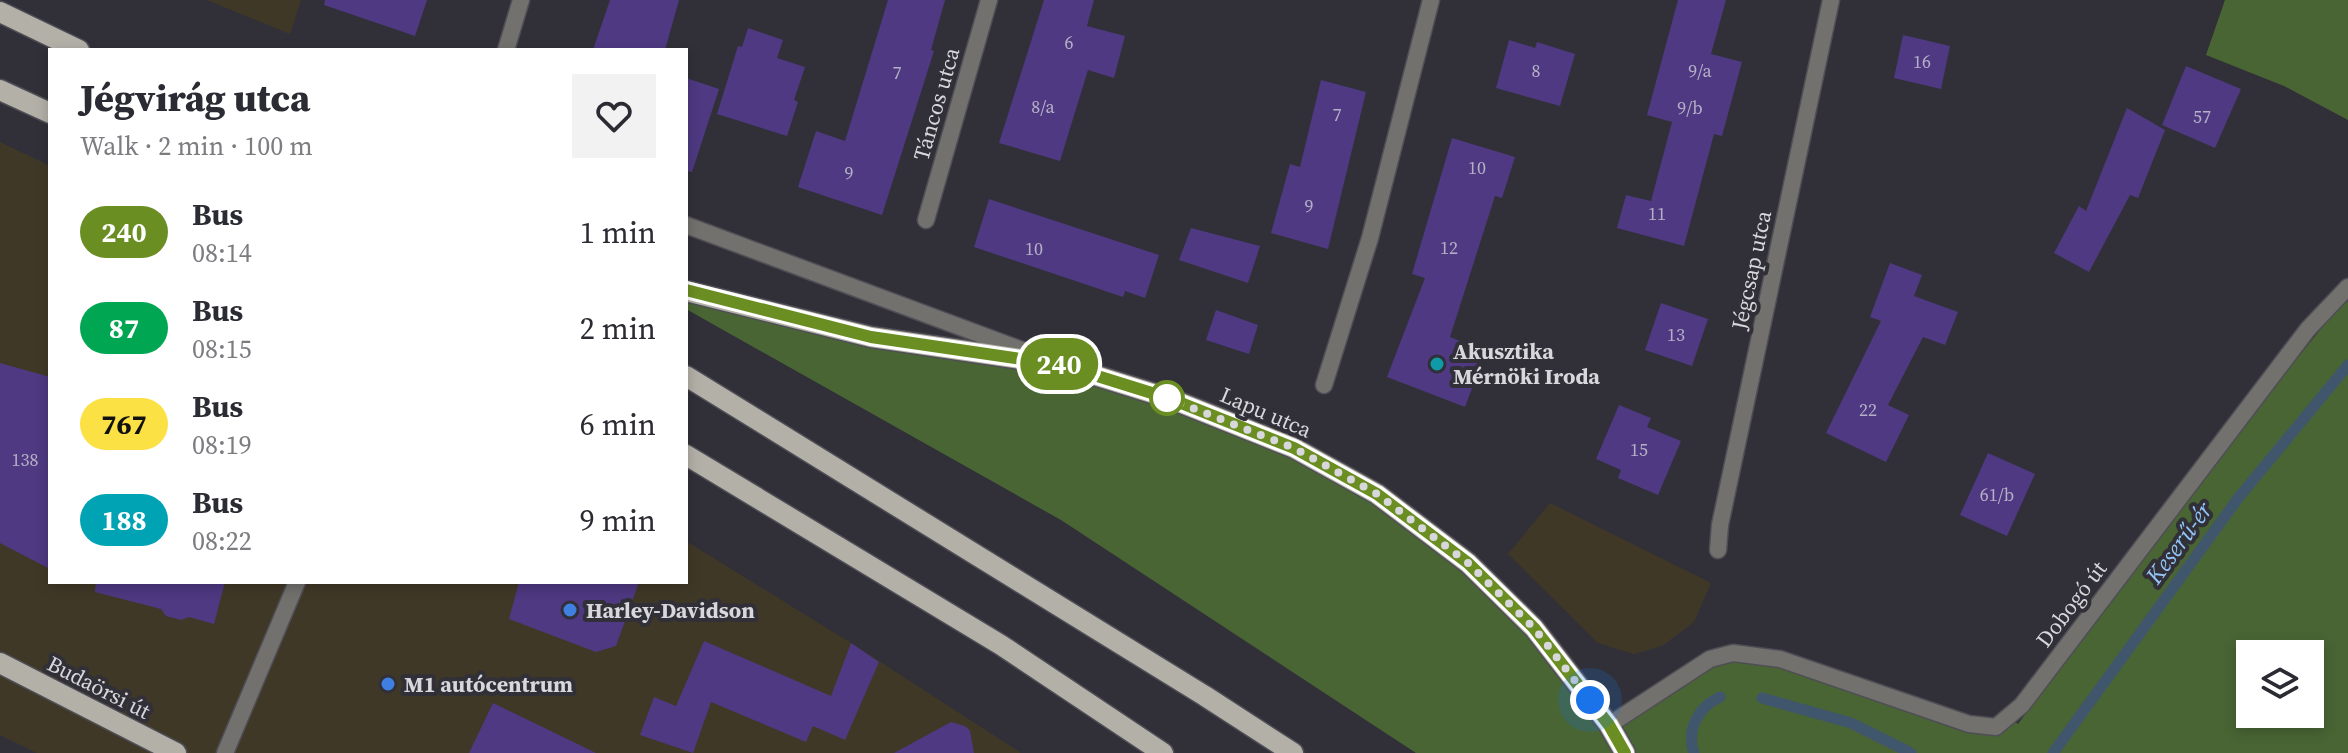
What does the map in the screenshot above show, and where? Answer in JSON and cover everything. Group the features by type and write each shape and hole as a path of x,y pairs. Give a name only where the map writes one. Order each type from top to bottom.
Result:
{"main road":[{"path":"0,12 75,48"},
{"path":"0,90 48,112"},
{"path":"688,291 871,337 1062,365"},
{"name":"Lapu utca","path":"1062,365 1171,399 1280,443 1377,494 1468,563 1534,628 1609,725 1625,753"},
{"path":"688,377 1293,753"},
{"path":"688,456 1001,645 1163,753"},
{"name":"Budaörsi út","path":"0,663 176,753"}],"street":[{"path":"507,48 521,0"},
{"name":"Táncos utca","path":"926,220 989,0"},
{"path":"1324,385 1370,238 1431,0"},
{"name":"Jégcsap utca","path":"1718,550 1720,525 1831,0"},
{"name":"Lapu utca","path":"688,226 1062,365"},
{"name":"Dobogó út","path":"1609,725 1710,659 1733,653 1780,659 1969,724 1996,727 2022,705 2308,329 2348,287"},
{"path":"225,753 296,584"}],"shaded area":[{"path":"207,0 301,0 290,34"},
{"path":"0,142 48,165 48,584 688,584 688,542 1021,753 37,753 0,735"},
{"path":"1550,503 1711,583 1694,622 1662,646 1634,654 1598,643 1508,554"}],"green space":[{"path":"2225,0 2348,0 2348,120 2284,86 2206,55"},
{"path":"688,291 1062,365 1294,448 1468,563 1609,724 1710,659 1780,659 1969,724 2010,718 2018,724 2184,499 2336,310 2348,301 2348,753 1416,753 1061,520 688,310"}],"building":[{"path":"325,0 427,0 415,36 324,5"},
{"path":"610,0 679,0 666,48 594,48"},
{"path":"888,0 945,0 931,50 934,51 882,215 798,187 816,131 845,141"},
{"path":"1044,0 1094,0 1087,26 1125,36 1114,78 1088,70 1060,161 999,143"},
{"path":"1678,0 1726,0 1711,54 1742,62 1722,136 1714,134 1684,246 1617,228 1626,195 1651,201 1672,122 1647,115"},
{"path":"748,28 783,40 777,58 805,67 787,136 717,114 738,46 742,47"},
{"path":"1903,35 1950,46 1941,89 1894,78"},
{"path":"1509,40 1535,48 1537,42 1575,54 1560,106 1496,88"},
{"path":"2186,66 2241,89 2215,148 2162,125"},
{"path":"688,79 719,89 692,172 688,171"},
{"path":"1321,80 1366,92 1328,249 1271,233 1290,164 1300,167"},
{"path":"2127,108 2165,130 2138,198 2130,195 2089,272 2054,253 2079,206 2086,211"},
{"path":"1452,138 1515,157 1502,198 1495,196 1450,337 1486,351 1465,407 1387,377 1425,278 1412,274"},
{"path":"989,199 1159,255 1145,298 1125,291 1123,297 974,247"},
{"path":"1191,228 1260,246 1248,283 1179,260"},
{"path":"1890,263 1922,275 1914,296 1958,312 1945,345 1923,337 1888,405 1909,415 1886,462 1826,433 1881,321 1870,317"},
{"path":"1661,303 1708,319 1692,366 1645,350"},
{"path":"1216,310 1258,325 1249,354 1206,340"},
{"path":"0,363 48,376 48,568 0,543"},
{"path":"1619,405 1651,418 1647,427 1681,441 1658,495 1618,478 1621,470 1596,459"},
{"path":"1988,453 2035,474 2007,536 1960,515"},
{"path":"96,584 224,584 214,624 189,617 181,620 166,616 161,609 95,592"},
{"name":"Harley-Davidson","path":"518,584 638,584 616,646 596,652 509,619"},
{"path":"704,641 831,696 851,643 879,662 845,740 813,726 806,742 711,702 693,753 640,735 654,697 676,706"},
{"path":"493,703 596,753 469,753"},
{"path":"951,722 970,731 974,753 894,753"}],"waterway":[{"name":"Keserű-ér","path":"2053,753 2239,497 2348,365"},
{"name":"Keserű-ér","path":"1694,753 1692,736 1696,720 1712,701 1720,697"},
{"name":"Keserű-ér","path":"1762,698 1851,723 1911,753"}],"bus line":[{"name":"240","path":"688,291 871,337 1062,365 1171,399 1294,448 1377,494 1468,563 1534,628 1609,725 1625,753"}],"place":[{"name":"Akusztika Mérnöki Iroda","path":"1437,364"},
{"name":"Harley-Davidson","path":"570,610"},
{"name":"M1 autócentrum","path":"388,684"}],"route":[{"path":"1167,398 1294,448 1377,494 1468,563 1534,628 1590,700"}]}
